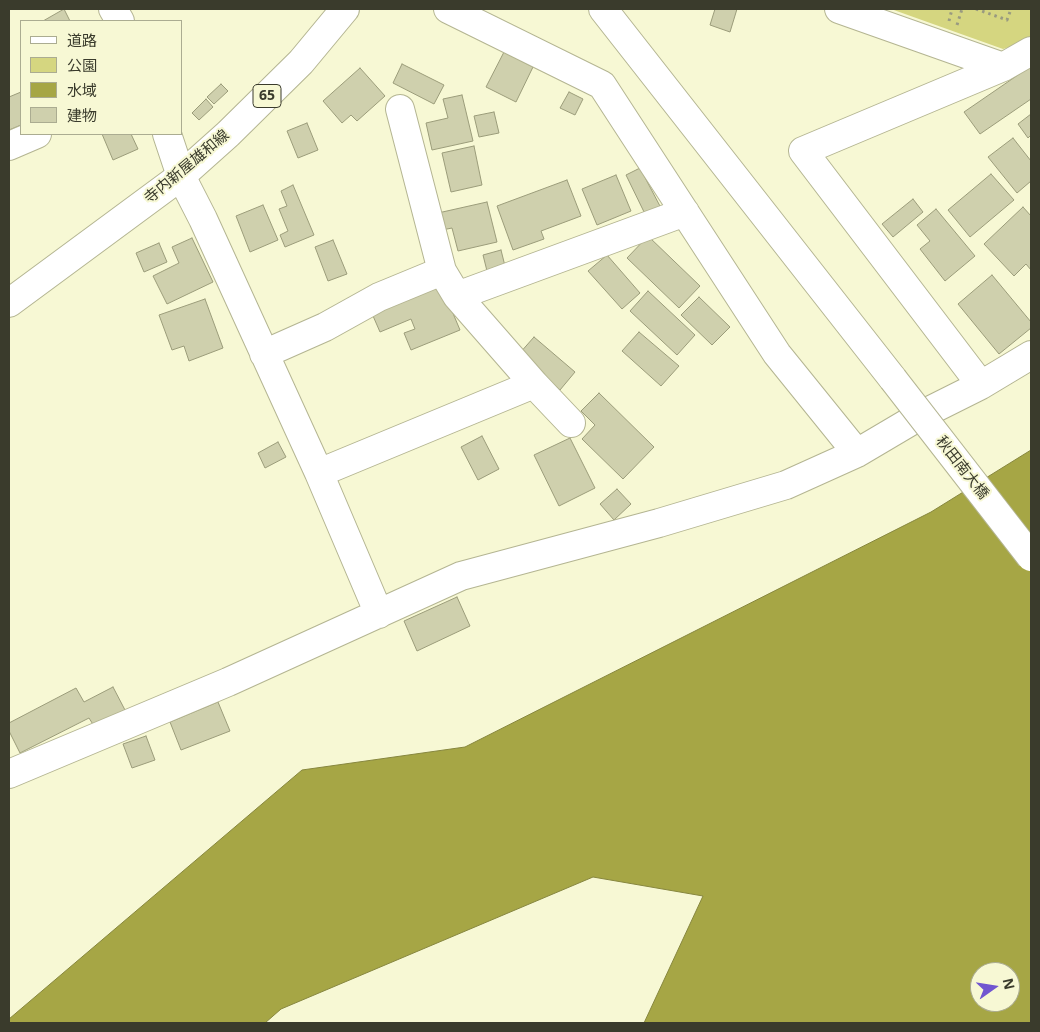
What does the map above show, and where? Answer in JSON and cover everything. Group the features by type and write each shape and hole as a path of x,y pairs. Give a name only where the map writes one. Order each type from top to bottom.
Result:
{"street":[{"path":"113,9 119,20"},
{"name":"寺内新屋雄和線","path":"9,303 181,176 228,134 302,62 345,9"},
{"path":"448,9 602,85 777,354 857,453"},
{"name":"秋田南大橋","path":"603,9 1031,557"},
{"path":"839,9 1003,67"},
{"path":"981,385 802,151 1003,67 1031,51"},
{"path":"400,109 442,270 457,296 571,423"},
{"path":"9,146 35,135"},
{"path":"167,135 181,176 203,219 319,473 379,614"},
{"path":"457,296 685,212"},
{"path":"264,354 325,327 379,297 442,270"},
{"path":"9,774 228,682 461,576 659,523 786,484 857,453 923,414 981,385 1031,355"},
{"path":"319,473 534,384"}],"path":[{"path":"954,32 962,9"},
{"path":"976,9 1007,20 1011,9"}],"green space":[{"path":"891,9 1031,9 1031,40 1003,49"}],"water":[{"path":"1031,450 1031,1023 644,1023 703,896 593,877 281,1009 265,1023 9,1023 9,1019 302,770 465,747 931,512"}],"building":[{"path":"64,9 70,20 45,20"},
{"path":"715,9 737,9 730,32 710,25"},
{"path":"504,52 533,67 516,102 486,87"},
{"path":"402,64 444,85 434,104 393,83"},
{"path":"1031,66 1031,99 980,134 964,112"},
{"path":"360,68 385,96 357,121 351,115 342,123 323,101"},
{"path":"221,84 228,91 214,104 207,97"},
{"path":"20,92 20,125 9,130 9,97"},
{"path":"569,92 583,99 575,115 560,108"},
{"path":"462,95 473,141 432,150 426,123 448,118 443,99"},
{"path":"206,99 213,107 199,120 192,113"},
{"path":"494,112 499,133 479,137 474,116"},
{"path":"1031,114 1031,135 1028,138 1018,124"},
{"path":"307,123 318,150 298,158 287,131"},
{"path":"102,135 131,135 138,149 113,160"},
{"path":"1013,138 1031,161 1031,181 1017,193 988,157"},
{"path":"474,146 482,185 451,192 442,153"},
{"path":"640,168 661,208 646,216 626,175"},
{"path":"991,174 1014,200 970,237 948,210"},
{"path":"616,175 631,211 597,225 582,189"},
{"path":"567,180 581,216 541,231 544,239 513,250 497,206"},
{"path":"293,185 314,235 285,247 280,235 288,231 279,209 287,206 281,191"},
{"path":"913,199 923,212 893,237 882,224"},
{"path":"487,202 497,242 458,251 452,228 442,230 438,213"},
{"path":"263,205 278,240 250,252 236,216"},
{"path":"1023,207 1031,216 1031,270 1026,264 1014,276 984,244"},
{"path":"936,209 975,256 945,281 920,249 930,241 917,225"},
{"path":"648,236 700,286 679,308 627,258"},
{"path":"192,238 213,282 167,304 153,276 179,263 172,247"},
{"path":"333,240 347,274 328,281 315,247"},
{"path":"159,243 167,262 144,272 136,253"},
{"path":"501,250 506,270 488,275 483,255"},
{"path":"607,255 640,293 622,309 588,271"},
{"path":"992,275 1031,322 1031,328 999,354 958,304"},
{"path":"439,280 460,330 411,350 404,333 415,329 411,319 380,332 370,309"},
{"path":"648,291 695,335 677,355 630,311"},
{"path":"699,297 730,327 712,345 681,315"},
{"path":"205,299 223,348 189,361 184,346 172,350 159,315"},
{"path":"639,332 679,366 661,386 622,351"},
{"path":"534,337 575,372 560,390 519,354"},
{"path":"599,393 654,447 623,479 582,439 595,425 581,411"},
{"path":"482,436 499,469 478,480 461,447"},
{"path":"570,438 595,488 559,506 534,455"},
{"path":"278,442 286,457 265,468 258,453"},
{"path":"617,489 631,504 614,520 600,504"},
{"path":"457,597 470,626 417,651 404,621"},
{"path":"113,687 125,710 94,726 89,718 20,753 9,731 9,723 76,688 84,702"},
{"path":"218,702 230,731 181,750 170,722"},
{"path":"146,736 155,760 132,768 123,744"}]}
